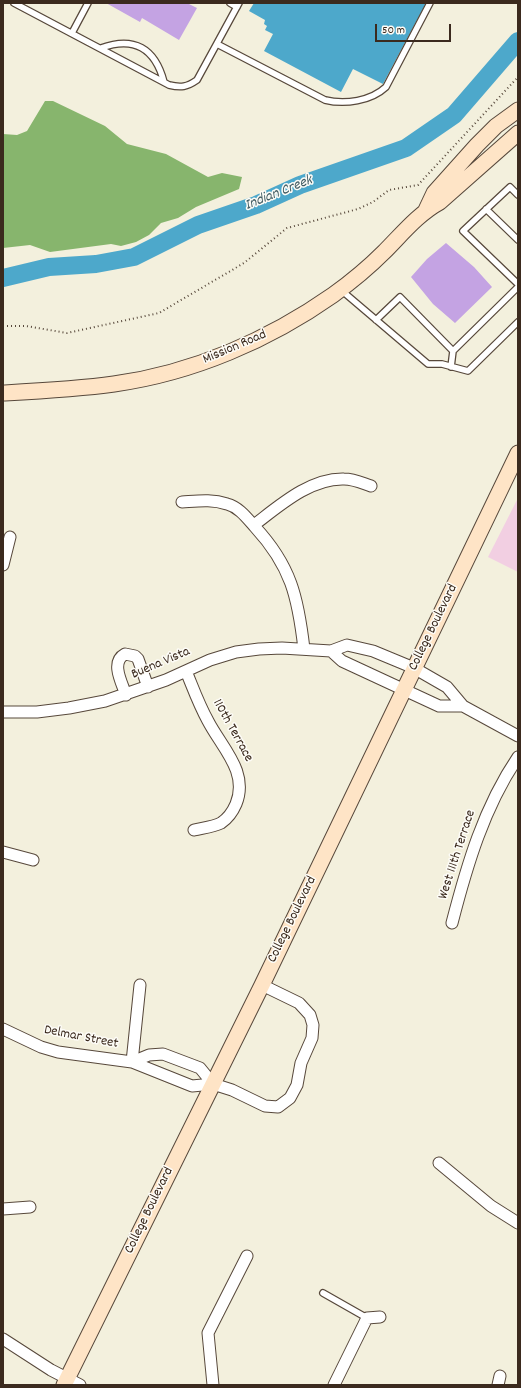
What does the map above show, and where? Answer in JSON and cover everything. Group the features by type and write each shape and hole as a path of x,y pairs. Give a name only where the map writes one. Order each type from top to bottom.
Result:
{"main road":[{"name":"Mission Road","path":"426,210 434,193 472,151 496,126 518,110"},
{"name":"Mission Road","path":"3,393 115,384 190,367 243,347 257,340 290,323 340,289 376,259 426,210 440,202 518,133"},
{"name":"College Boulevard","path":"70,1383 518,453"}],"street":[{"path":"254,525 285,502 318,485 343,479 356,480 371,486"},
{"path":"182,502 211,500 238,508 273,546 295,591 304,649"},
{"path":"3,565 10,537"},
{"name":"Buena Vista","path":"3,712 37,712 69,708 126,695 210,660 236,652 259,649 331,650 347,645 373,651 414,668 447,687 463,706"},
{"path":"331,650 342,661 404,690 439,706 463,706 518,736"},
{"path":"126,695 117,666 118,660 125,654 138,658 148,687"},
{"name":"110th Terrace","path":"186,671 208,721 238,770 240,783 239,796 228,817 221,823 194,830"},
{"name":"West 111th Terrace","path":"452,923 464,876 480,830 493,800 518,757"},
{"path":"3,852 33,860"},
{"path":"132,1062 140,985"},
{"path":"213,1084 232,1090 265,1106 278,1106 290,1098 297,1084 301,1063 312,1038 310,1015 299,1003 262,985"},
{"name":"Delmar Street","path":"3,1029 20,1038 58,1052 132,1062 192,1086 213,1084"},
{"name":"Delmar Street","path":"132,1062 149,1055 163,1054 200,1068 213,1084"},
{"path":"438,1163 491,1206 518,1223"},
{"path":"3,1209 30,1207"},
{"path":"213,1385 208,1333 247,1256"},
{"path":"334,1385 368,1318 380,1317"},
{"path":"3,1339 70,1383"}],"lane":[{"path":"14,3 164,82 180,87 190,85 197,80 238,5 230,3"},
{"path":"72,33 88,3"},
{"path":"217,44 325,100 336,103 362,99 378,95 386,87 430,3"},
{"path":"101,48 113,44 130,43 142,47 155,58 164,82"},
{"path":"451,367 452,351 518,285 464,231 510,187 518,195"},
{"path":"486,210 518,240"},
{"path":"340,289 428,364 442,364 468,371 518,322"},
{"path":"376,320 400,297 452,351"},
{"path":"323,1293 368,1318"}],"path":[{"path":"3,326 26,326 67,333 159,313 244,263 287,228 358,209 373,202 388,190 418,185 518,77"}],"shaded area":[{"path":"518,498 518,572 488,557"}],"green space":[{"path":"45,101 53,101 105,126 127,144 166,154 208,177 222,173 242,177 239,189 196,207 178,218 161,223 149,235 136,242 121,246 111,244 50,252 30,245 3,248 3,134 17,135 27,131"}],"water":[{"path":"254,3 426,3 383,84 353,69 341,92 264,51 273,34 265,30 267,26 264,24 265,20 249,11"}],"building":[{"path":"106,3 187,3 197,8 179,40 142,18 140,22"},
{"path":"446,243 474,267 492,287 455,323 433,304 411,277 427,259"}],"waterway":[{"name":"Indian Creek","path":"3,278 49,267 96,264 134,257 198,225 256,205 300,185 406,148 454,115 518,41"}]}
